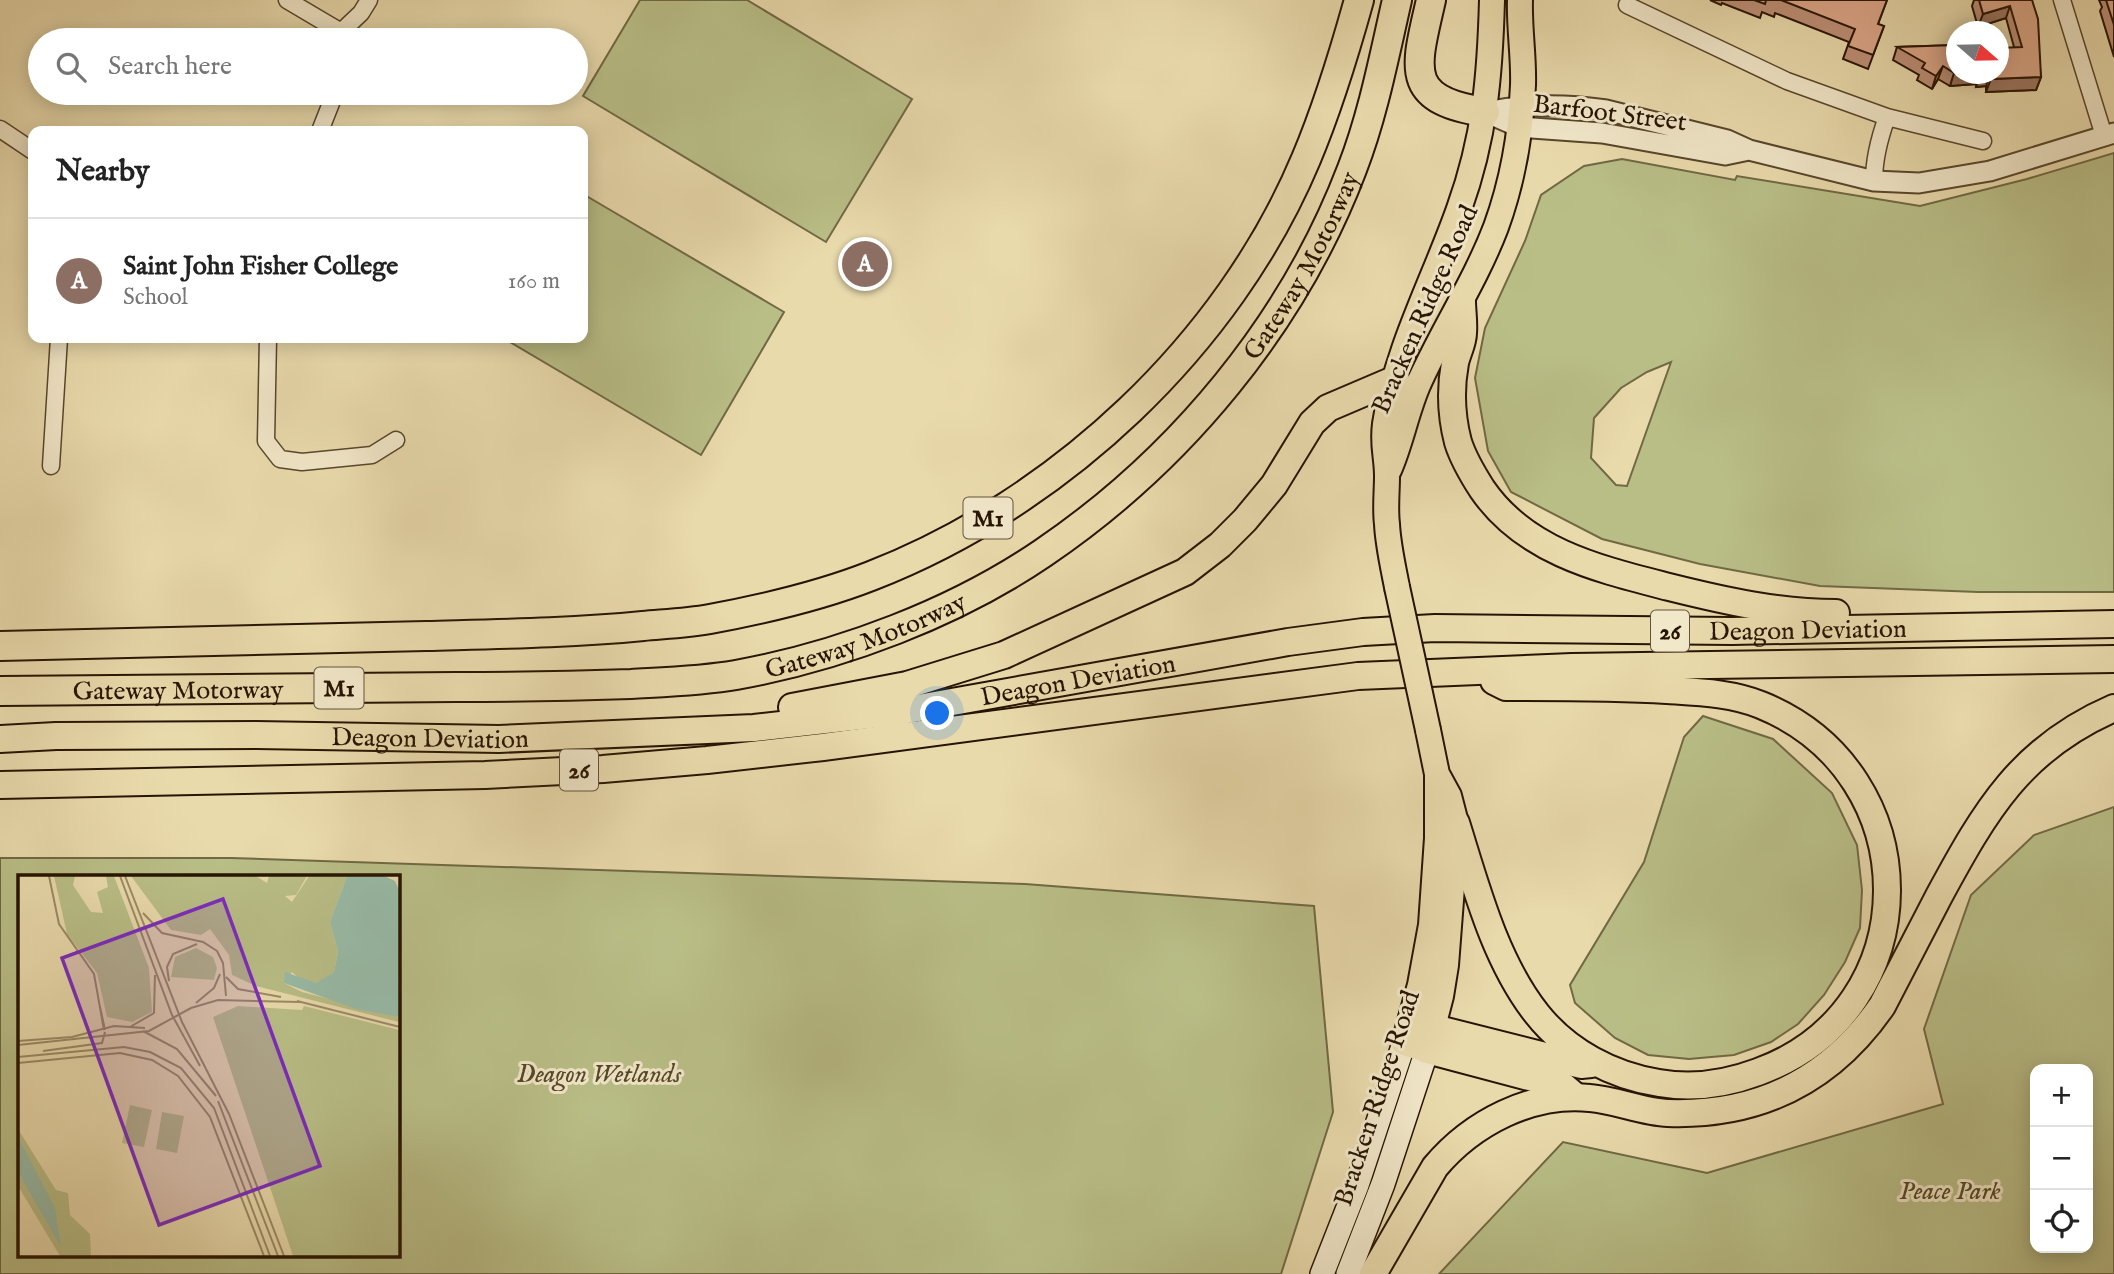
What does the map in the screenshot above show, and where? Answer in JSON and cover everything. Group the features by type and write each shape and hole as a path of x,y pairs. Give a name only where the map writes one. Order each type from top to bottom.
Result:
{"highway":[{"name":"Gateway Motorway","path":"0,646 528,633 705,620 786,602 870,577 942,544 996,514 1058,472 1110,430 1170,370 1218,311 1261,247 1305,162 1337,79 1359,0"},
{"name":"Gateway Motorway","path":"0,691 577,686 677,682 730,676 789,664 880,635 960,600 1041,555 1103,509 1168,450 1233,377 1278,312 1314,251 1352,169 1370,113 1397,0"},
{"path":"1431,0 1418,64 1421,81 1429,92 1441,100 1459,108 1485,112"},
{"path":"1462,301 1463,335 1454,371 1451,406 1459,444 1474,477 1492,503 1531,537 1572,559 1609,571 1738,604 1779,610 1866,612 1905,628"},
{"path":"754,728 786,708 907,685 1004,655 1185,572 1220,545 1245,520 1274,485 1312,422 1328,408 1396,379"},
{"name":"Deagon Deviation","path":"0,739 56,736 256,736 499,739 754,728 896,712 1288,642 1363,632 1435,628 1732,631 2114,624"},
{"name":"Deagon Deviation","path":"0,785 485,775 603,769 823,747 1358,676 1572,667 2114,659"},
{"path":"1457,823 1498,944 1518,986 1537,1014 1555,1034 1574,1049 1597,1063 1642,1081 1678,1086 1707,1086 1773,1067 1800,1052 1825,1034 1862,985 1884,929 1888,898 1887,870 1874,816 1862,789 1826,746 1792,721 1758,704 1728,696 1635,688 1506,687 1474,671"},
{"path":"1373,1274 1423,1186 1447,1153 1487,1122 1503,1114 1541,1102 1576,1097 1665,1113 1736,1109 1769,1100 1809,1079 1841,1055 1867,1028 1882,1006 1989,808 2033,760 2058,738 2087,720 2114,708"},
{"path":"1419,1036 1581,1066 1597,1063"},
{"path":"1419,1036 1563,1086 1576,1097"}],"main road":[{"name":"Bracken Ridge Road","path":"1348,1274 1383,1184 1419,1036 1437,838 1437,774 1397,587 1387,523 1387,474 1382,446 1396,379 1423,299 1461,205 1485,112 1491,51 1492,0"},
{"name":"Bracken Ridge Road","path":"1387,474 1398,450 1407,411 1417,386 1462,301 1496,226 1506,192 1523,85 1520,0"},
{"name":"Bracken Ridge Road","path":"1322,1274 1446,965 1450,927 1451,838 1457,823 1449,796 1437,774"}],"street":[{"path":"287,0 330,28"},
{"path":"349,28 369,0"},
{"path":"2062,0 2109,134"},
{"path":"1627,5 1787,81 1887,117 1983,141"},
{"path":"322,126 330,105"},
{"name":"Barfoot Street","path":"1485,112 1520,116 1724,155 1749,150 1874,181 1919,183 1990,171 2109,134"},
{"path":"1874,181 1878,140 1887,117"},
{"path":"0,129 28,148"},
{"path":"51,466 59,343"},
{"path":"268,343 265,441 280,459 302,462 372,455 397,440"}],"green space":[{"path":"640,0 747,0 912,99 826,242 588,99 588,88"},
{"path":"2114,153 2114,592 1978,592 1820,586 1700,564 1602,539 1511,492 1488,451 1475,378 1485,328 1525,241 1541,195 1584,166 1622,159 1735,180 1737,176 1920,206 2027,179","holes":["1671,362 1627,486 1616,485 1591,458 1594,418 1621,388 1647,372"]},
{"path":"588,197 784,312 701,455 511,343 588,343"},
{"path":"1703,716 1773,739 1832,793 1857,845 1862,890 1860,928 1845,962 1824,995 1798,1024 1771,1042 1734,1055 1689,1059 1648,1055 1615,1038 1575,1003 1570,985 1644,862 1684,737"},
{"name":"Peace Park","path":"2114,807 2114,1274 1439,1274 1563,1142 1707,1173 1943,1104 1924,1029 1971,895 2034,835"},
{"name":"Deagon Wetlands","path":"0,858 231,858 1025,884 1314,906 1333,1112 1281,1274 0,1274"}],"building":[{"path":"1781,0 1887,0 1878,24 1884,26 1873,55 1848,46 1855,29"},
{"path":"1979,0 2032,0 2038,19 2041,77 2009,78 2009,48 2022,47 2010,6 1983,14"},
{"path":"2106,0 2114,0 2114,25"},
{"path":"1946,45 1946,68 1943,66 1936,76 1922,68 1925,63 1897,47"}],"place":[{"name":"Saint John Fisher College","path":"865,264"}]}
